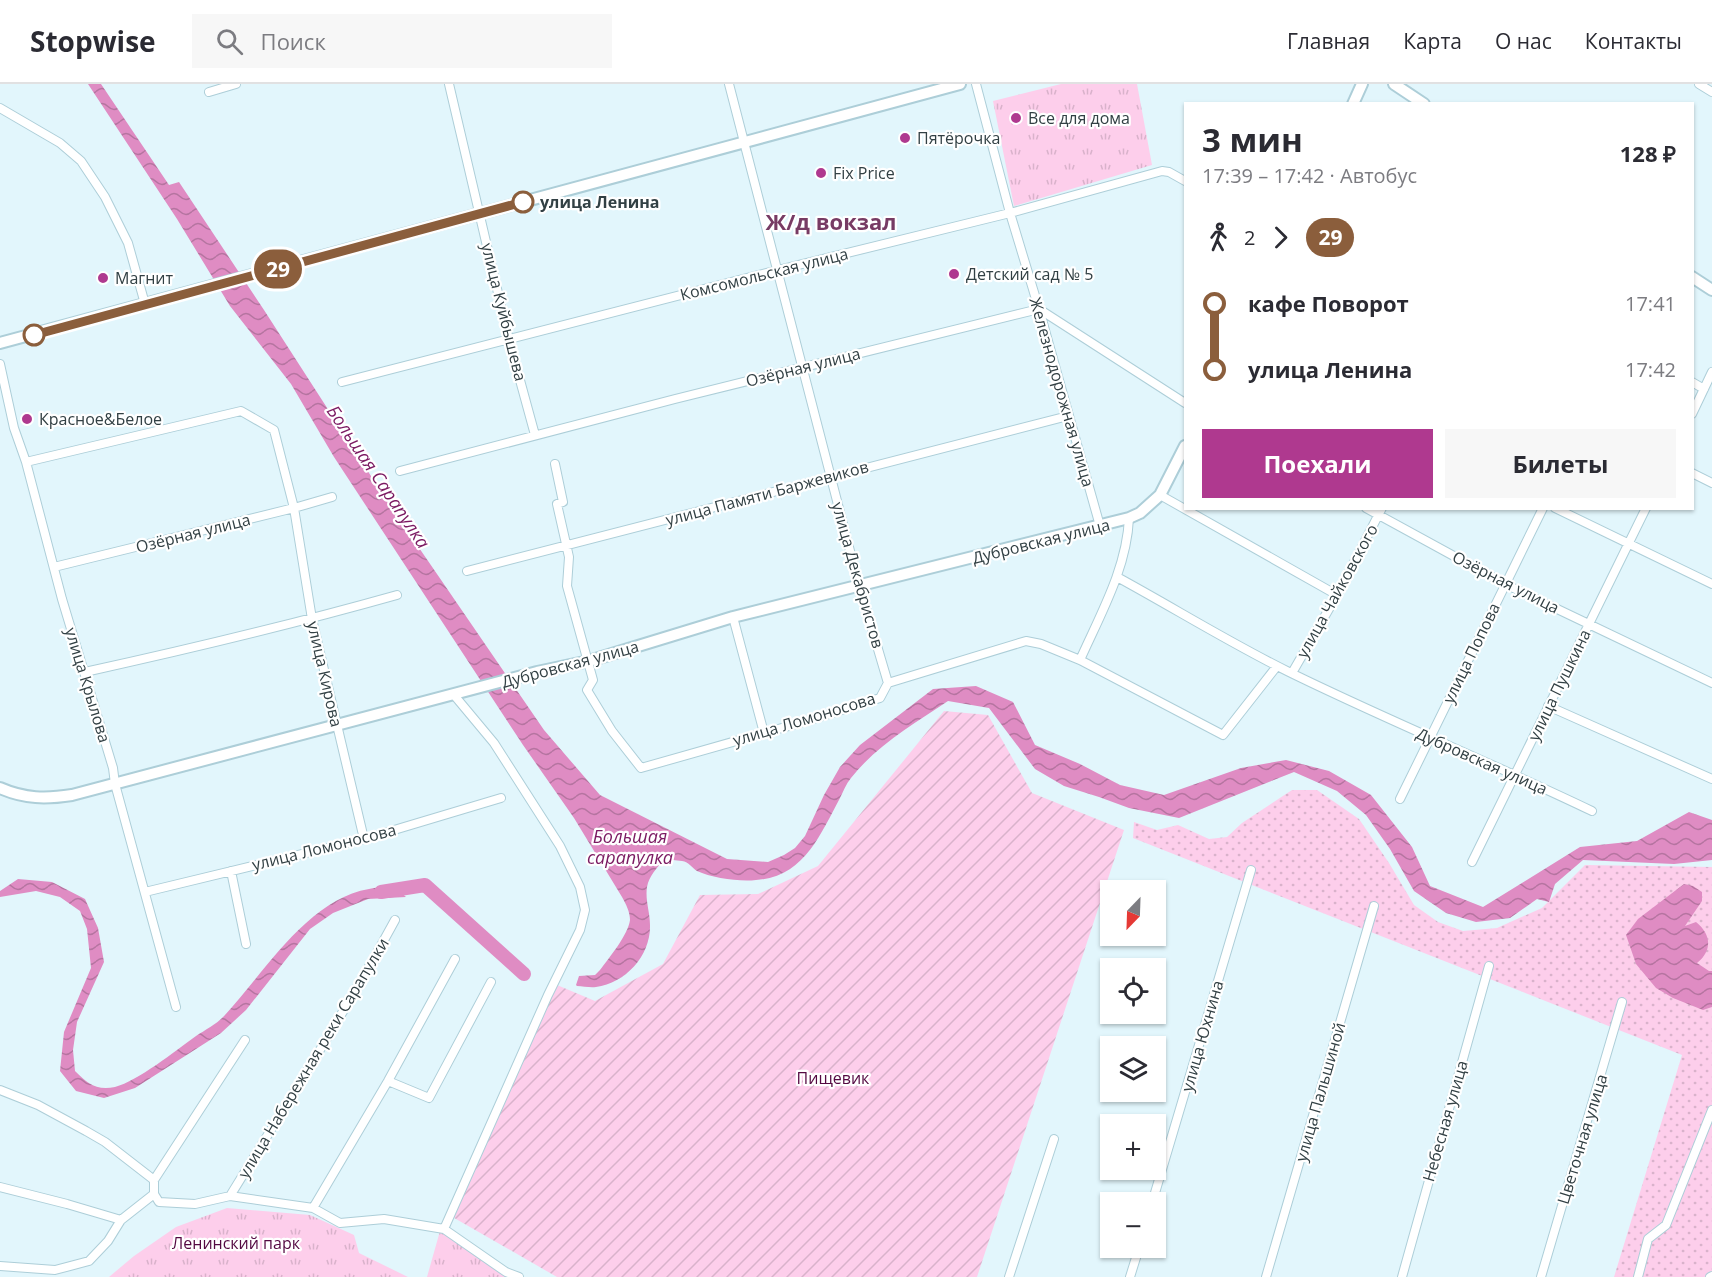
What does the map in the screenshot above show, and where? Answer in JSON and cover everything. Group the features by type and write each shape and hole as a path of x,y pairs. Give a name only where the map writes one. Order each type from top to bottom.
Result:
{"street":[{"path":"209,92 236,84"},
{"name":"улица Куйбышева","path":"449,84 509,340 535,435"},
{"name":"улица Декабристов","path":"729,84 859,586 888,683"},
{"path":"0,344 960,84"},
{"name":"Железнодорожная улица","path":"976,84 1010,213 1100,526"},
{"path":"1354,102 1362,84"},
{"path":"1394,84 1421,102"},
{"path":"1699,84 1712,92"},
{"path":"0,108 60,143 81,161 105,197 128,243 145,304"},
{"name":"Комсомольская улица","path":"342,382 1010,213 1162,171 1169,172 1184,180"},
{"path":"1694,278 1712,290"},
{"path":"1039,309 1184,402"},
{"name":"Озёрная улица","path":"400,471 1039,309"},
{"name":"улица Крылова","path":"0,364 14,428 26,462 62,599 113,768 115,784 176,1007"},
{"path":"1694,410 1711,376"},
{"path":"1694,383 1704,389"},
{"path":"26,462 241,411 274,430 294,508"},
{"name":"улица Памяти Баржевиков","path":"467,571 1068,416"},
{"path":"1184,448 1160,495 1184,509"},
{"path":"555,464 563,502 557,504 569,557 567,586 589,660"},
{"path":"1694,474 1712,483"},
{"name":"Дубровская улица","path":"0,788 15,795 47,799 72,795 589,660 734,617 1100,526 1140,513 1160,495"},
{"name":"Озёрная улица","path":"54,567 332,497"},
{"name":"улица Кирова","path":"294,508 312,619 364,839"},
{"path":"1187,510 1337,595"},
{"name":"улица Попова","path":"1400,799 1542,510"},
{"path":"1558,510 1712,584"},
{"name":"улица Пушкина","path":"1472,862 1645,510"},
{"name":"Озёрная улица","path":"1380,512 1505,584 1712,683"},
{"name":"улица Чайковского","path":"1292,673 1337,595 1380,512"},
{"path":"1080,660 1117,577 1128,539 1129,518"},
{"name":"Дубровская улица","path":"1117,577 1277,666 1592,811"},
{"path":"84,672 195,648 397,595"},
{"path":"734,617 764,733"},
{"name":"улица Ломоносова","path":"589,660 594,680 587,690 612,731 641,768 880,698 888,683 1026,641 1041,644 1080,660 1223,735 1277,666"},
{"path":"459,693 560,846 580,887 585,910 580,930 548,994 444,1229 506,1272 519,1277"},
{"path":"1548,706 1712,779"},
{"name":"улица Ломоносова","path":"145,892 364,839 501,798"},
{"name":"улица Юхнина","path":"1155,1192 1251,870"},
{"path":"231,871 246,944"},
{"name":"улица Пальшиной","path":"1266,1277 1374,906"},
{"name":"улица Набережная реки Сарапулки","path":"230,1196 373,961 395,920"},
{"path":"313,1208 388,1081 455,959"},
{"name":"Небесная улица","path":"1402,1277 1489,966"},
{"path":"388,1081 429,1098 491,982"},
{"name":"Цветочная улица","path":"1541,1277 1623,1002"},
{"path":"0,1266 55,1270 89,1261 108,1241 121,1220 154,1194 154,1180 245,1040"},
{"path":"0,1090 38,1105 105,1142 154,1180"},
{"path":"1638,1277 1648,1239 1666,1225 1712,1110"},
{"path":"1009,1277 1054,1139"},
{"path":"0,1187 121,1220"},
{"name":"улица Набережная реки Сарапулки","path":"154,1194 159,1202 195,1204 230,1196 313,1208 340,1223 384,1219 444,1229"},
{"path":"1130,1277 1136,1258"}],"green space":[{"path":"1061,84 1137,84 1152,165 1014,206 993,101"},
{"name":"Пищевик","path":"944,711 988,715 1032,793 1124,830 1108,880 1100,880 1100,903 977,1277 557,1277 449,1215 557,985 595,1001 663,964 700,895 758,894 818,866"},
{"path":"1292,790 1317,790 1359,819 1414,905 1438,922 1463,931 1497,928 1542,908 1585,865 1712,867 1712,1277 1614,1277 1682,1055 1133,838 1134,822 1157,830 1178,825 1209,839 1227,837 1242,823"},
{"name":"Ленинский парк","path":"227,1208 310,1215 354,1235 359,1253 408,1277 109,1277 134,1256 176,1227"},
{"path":"440,1231 519,1277 427,1277"}],"water":[{"name":"Большая сарапулка","path":"88,84 101,84 169,185 179,182 389,504 544,730 600,795 727,859 768,862 795,848 805,836 840,767 860,745 933,689 976,686 1013,702 1035,745 1080,764 1120,785 1164,795 1241,768 1286,760 1329,771 1371,795 1412,847 1430,886 1483,907 1580,847 1637,841 1689,812 1712,820 1712,860 1674,864 1583,860 1555,884 1549,902 1537,899 1510,918 1476,922 1446,913 1414,891 1390,849 1366,815 1337,791 1294,772 1179,818 1129,808 1064,786 1035,769 989,708 948,701 896,736 861,766 848,783 808,852 787,871 773,877 756,880 734,880 697,871 684,862 664,859 648,883 649,936 646,947 635,966 627,974 607,984 596,987 577,986 579,976 595,975 618,946 629,926 628,908 574,818 523,745 334,457 291,384 230,306 177,219"},
{"path":"18,879 52,882 85,899 98,928 104,962 77,1022 73,1050 75,1071 88,1082 102,1088 115,1087 134,1079 218,1021 289,940 326,907 347,896 374,888 393,889 406,897 368,899 333,913 310,929 246,1010 221,1033 135,1088 104,1098 76,1091 60,1071 64,1032 91,968 87,929 80,911 60,897 36,891 0,897 0,891"},
{"path":"1684,884 1693,886 1702,892 1702,901 1685,926 1696,922 1707,938 1705,953 1697,963 1712,971 1712,1007 1703,1010 1673,998 1656,988 1636,964 1626,935 1638,919"}],"waterway":[{"name":"Большая Сарапулка","path":"381,892 425,885 524,974"}],"bus line":[{"name":"29","path":"34,335 523,202"}],"place":[{"name":"Все для дома","path":"1016,118"},
{"name":"Пятёрочка","path":"905,138"},
{"name":"Fix Price","path":"821,173"},
{"name":"улица Ленина","path":"523,202"},
{"name":"Детский сад № 5","path":"954,274"},
{"name":"Магнит","path":"103,278"},
{"name":"Красное&Белое","path":"27,419"}],"district":[{"name":"Ж/д вокзал","path":"831,222"}]}
